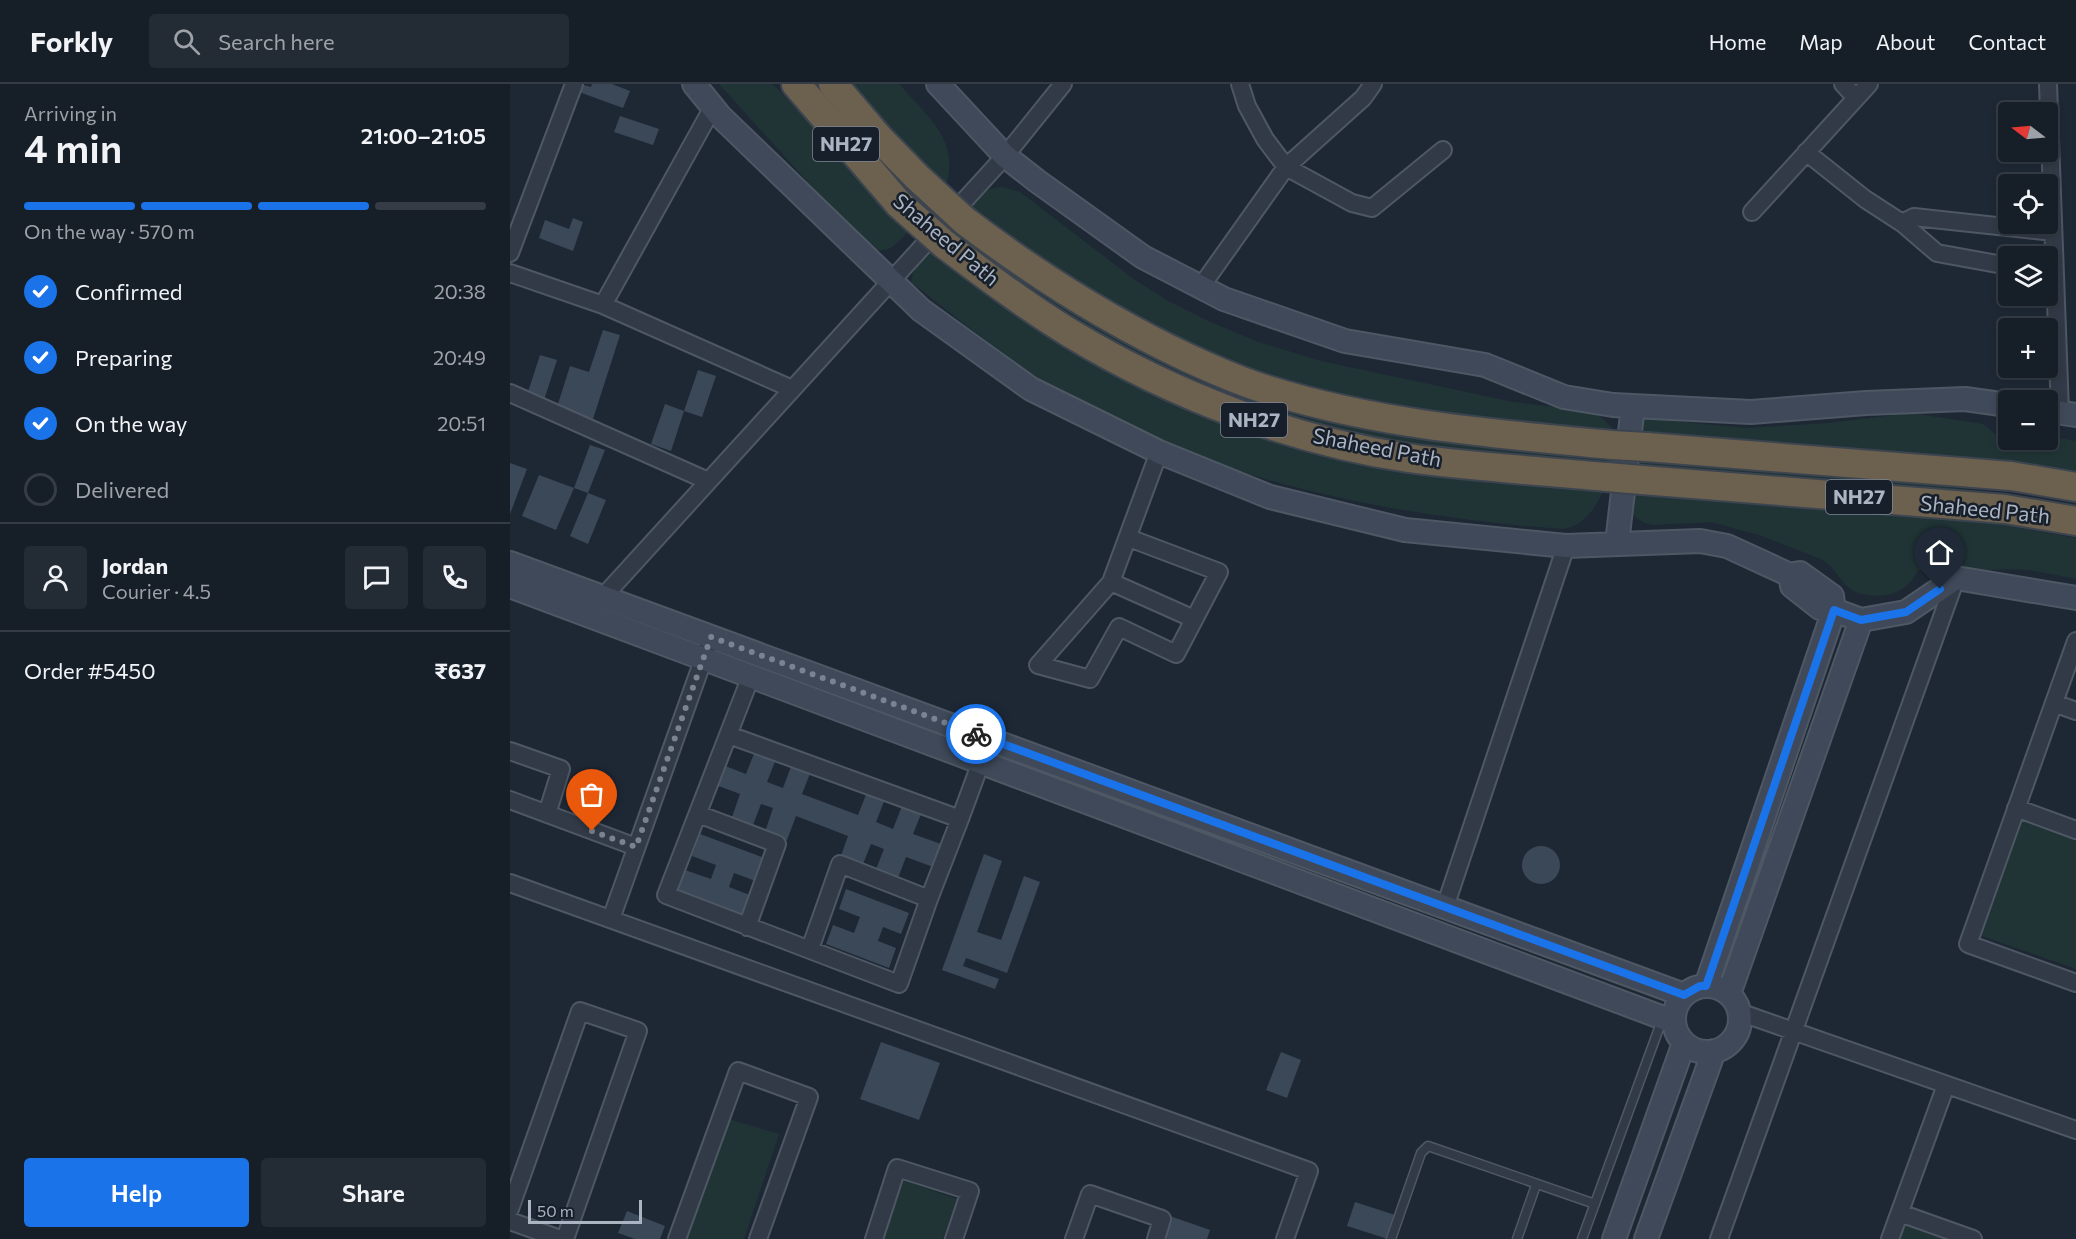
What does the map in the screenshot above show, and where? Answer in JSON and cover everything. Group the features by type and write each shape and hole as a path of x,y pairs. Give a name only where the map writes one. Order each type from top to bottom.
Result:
{"highway":[{"name":"Shaheed Path","path":"796,84 899,204 944,244 988,277 1069,332 1124,363 1257,421 1312,437 1407,458 1642,480 2005,509 2076,521"},
{"name":"Shaheed Path","path":"833,84 879,138 917,177 965,220 1004,250 1094,309 1149,339 1213,369 1266,390 1326,406 1415,424 1480,433 2011,476 2076,487"}],"street":[{"path":"510,254 574,84"},
{"path":"694,84 713,107 921,310 1031,389 1159,452 1270,497 1405,530 1566,546 1709,542 1727,546 1790,575 1792,586 1820,608 1834,610 1861,620 1906,612 1956,578 2076,598"},
{"path":"938,84 1005,156 1143,257 1224,299 1345,341 1485,365 1564,398 1613,405 1751,412 1866,403 1965,399 1998,404"},
{"path":"603,597 1005,156 1063,84"},
{"path":"1240,84 1247,106 1265,139 1286,167 1352,203 1372,208 1443,150"},
{"path":"1200,288 1286,167 1363,98 1372,84"},
{"path":"1843,84 1856,98"},
{"path":"1752,212 1869,84"},
{"path":"2048,84 2051,174"},
{"path":"603,305 713,107"},
{"path":"1806,152 1865,199 1902,223 1937,253 1998,264"},
{"path":"1902,223 1914,217 1998,226"},
{"path":"510,273 603,305 792,389"},
{"path":"2053,306 2061,412"},
{"path":"510,393 708,481"},
{"path":"1617,543 1633,406"},
{"path":"1129,538 1219,572 1176,654 1119,627 1090,679 1038,665 1111,582 1159,452"},
{"path":"1444,907 1566,546"},
{"path":"510,563 1684,995"},
{"path":"1719,1239 1956,578"},
{"path":"1111,582 1194,619"},
{"path":"510,586 1668,1020 1684,1043 1702,1052 1714,1051 1726,1045 1734,1037 1739,1023 1734,1003 1861,620"},
{"path":"1706,986 1834,610"},
{"path":"611,919 711,637"},
{"path":"2076,641 1968,944 2076,983"},
{"path":"751,676 666,895 899,984 981,762"},
{"path":"2054,703 2076,711"},
{"path":"729,735 960,819"},
{"path":"510,751 561,769 547,814"},
{"path":"510,800 636,847"},
{"path":"2016,808 2076,830"},
{"path":"698,814 777,844 747,927"},
{"path":"810,949 840,864 929,898"},
{"path":"510,883 1309,1172 1285,1239"},
{"path":"1668,1020 1684,995 1700,986 1706,986 1724,991 1734,1003 1794,1031 2076,1130"},
{"path":"510,1209 580,1011 638,1031 565,1239"},
{"path":"1614,1239 1684,1043"},
{"path":"1646,1239 1714,1051"},
{"path":"677,1239 738,1071 809,1097 758,1239"},
{"path":"1890,1239 1946,1084"},
{"path":"874,1239 897,1168 970,1191 954,1239"},
{"path":"1074,1239 1090,1194 1162,1219 1155,1239"},
{"path":"1900,1213 1973,1239"},
{"path":"510,1221 560,1239"}],"lane":[{"path":"1582,1239 1668,1020"},
{"path":"1391,1239 1421,1153 1428,1146 1595,1204"},
{"path":"1517,1239 1536,1185"}],"green space":[{"path":"719,84 773,84 910,230 886,250 867,247"},
{"path":"844,84 899,84 930,118 945,142 949,155 946,186 914,159"},
{"path":"1003,187 1020,192 1135,280 1170,302 1258,342 1321,361 1513,402 1596,412 1613,429 1488,420 1408,410 1311,388 1247,367 1151,327 999,233 968,205 984,192"},
{"path":"956,226 1276,402 2002,494 2076,506 2076,518 1371,444 1208,393 1071,322 950,235"},
{"path":"927,245 1134,383 1188,410 1223,421 1605,487 1589,514 1578,523 1564,529 1439,516 1377,505 1254,476 1195,456 1136,433 1066,397 997,349 911,282 915,265"},
{"path":"1911,413 1983,424 1998,434 1998,450 2058,450 2058,438 2076,441 2076,485 1632,433 1639,423 1650,419 1747,428 1828,423"},
{"path":"1626,490 1839,504 2004,525 2076,538 2076,579 2026,570 1962,571 1923,568 1899,591 1879,596 1866,595 1848,587 1823,560 1762,536 1711,522 1652,525 1645,523 1632,513"},
{"path":"2020,814 2076,835 2076,969 1977,934"},
{"path":"725,1118 779,1134 744,1239 682,1239"},
{"path":"896,1178 957,1199 943,1239 875,1239"},
{"path":"1904,1219 1960,1239 1897,1239"}],"building":[{"path":"580,84 591,87 592,84 612,84 630,91 623,108 579,92"},
{"path":"620,116 659,129 653,145 614,132"},
{"path":"573,218 583,222 573,251 539,238 545,220 569,229"},
{"path":"603,330 620,335 593,419 557,407 570,366 589,372"},
{"path":"540,355 557,360 544,400 527,395"},
{"path":"698,370 716,376 702,417 684,411"},
{"path":"665,404 684,411 671,451 651,444"},
{"path":"590,445 605,450 588,493 574,488"},
{"path":"510,463 527,469 510,514"},
{"path":"539,475 574,488 556,530 522,516"},
{"path":"588,493 606,500 588,544 570,536"},
{"path":"755,751 776,759 767,782 783,788 792,764 811,771 802,794 858,815 867,792 885,799 876,822 893,829 902,806 921,814 913,834 944,845 936,868 906,857 898,878 876,869 884,849 871,844 863,864 841,856 848,836 796,816 787,840 765,832 773,808 761,804 753,825 732,817 740,794 713,784 720,764 746,774"},
{"path":"700,834 770,860 761,883 734,873 729,887 755,897 747,918 677,893 685,870 711,879 716,865 692,856"},
{"path":"1541,846 1554,852 1560,865 1554,878 1541,884 1528,878 1522,865 1528,852"},
{"path":"984,854 1002,861 977,932 1001,940 1024,876 1040,882 1007,973 966,958 963,966 999,979 995,989 942,970"},
{"path":"846,889 909,913 901,934 883,927 878,941 896,948 889,968 826,944 833,925 854,933 860,917 839,909"},
{"path":"881,1042 940,1063 919,1120 860,1099"},
{"path":"1281,1052 1301,1060 1287,1098 1266,1090"},
{"path":"1355,1202 1395,1215 1388,1239 1347,1226"},
{"path":"627,1211 665,1226 660,1239 635,1239 618,1233"},
{"path":"1170,1216 1210,1230 1207,1239 1163,1237"}],"way so far":[{"path":"592,831 636,847 711,637 976,734"}],"route":[{"path":"976,734 1684,995 1700,986 1706,986 1834,610 1861,620 1906,612 1940,589"}]}
